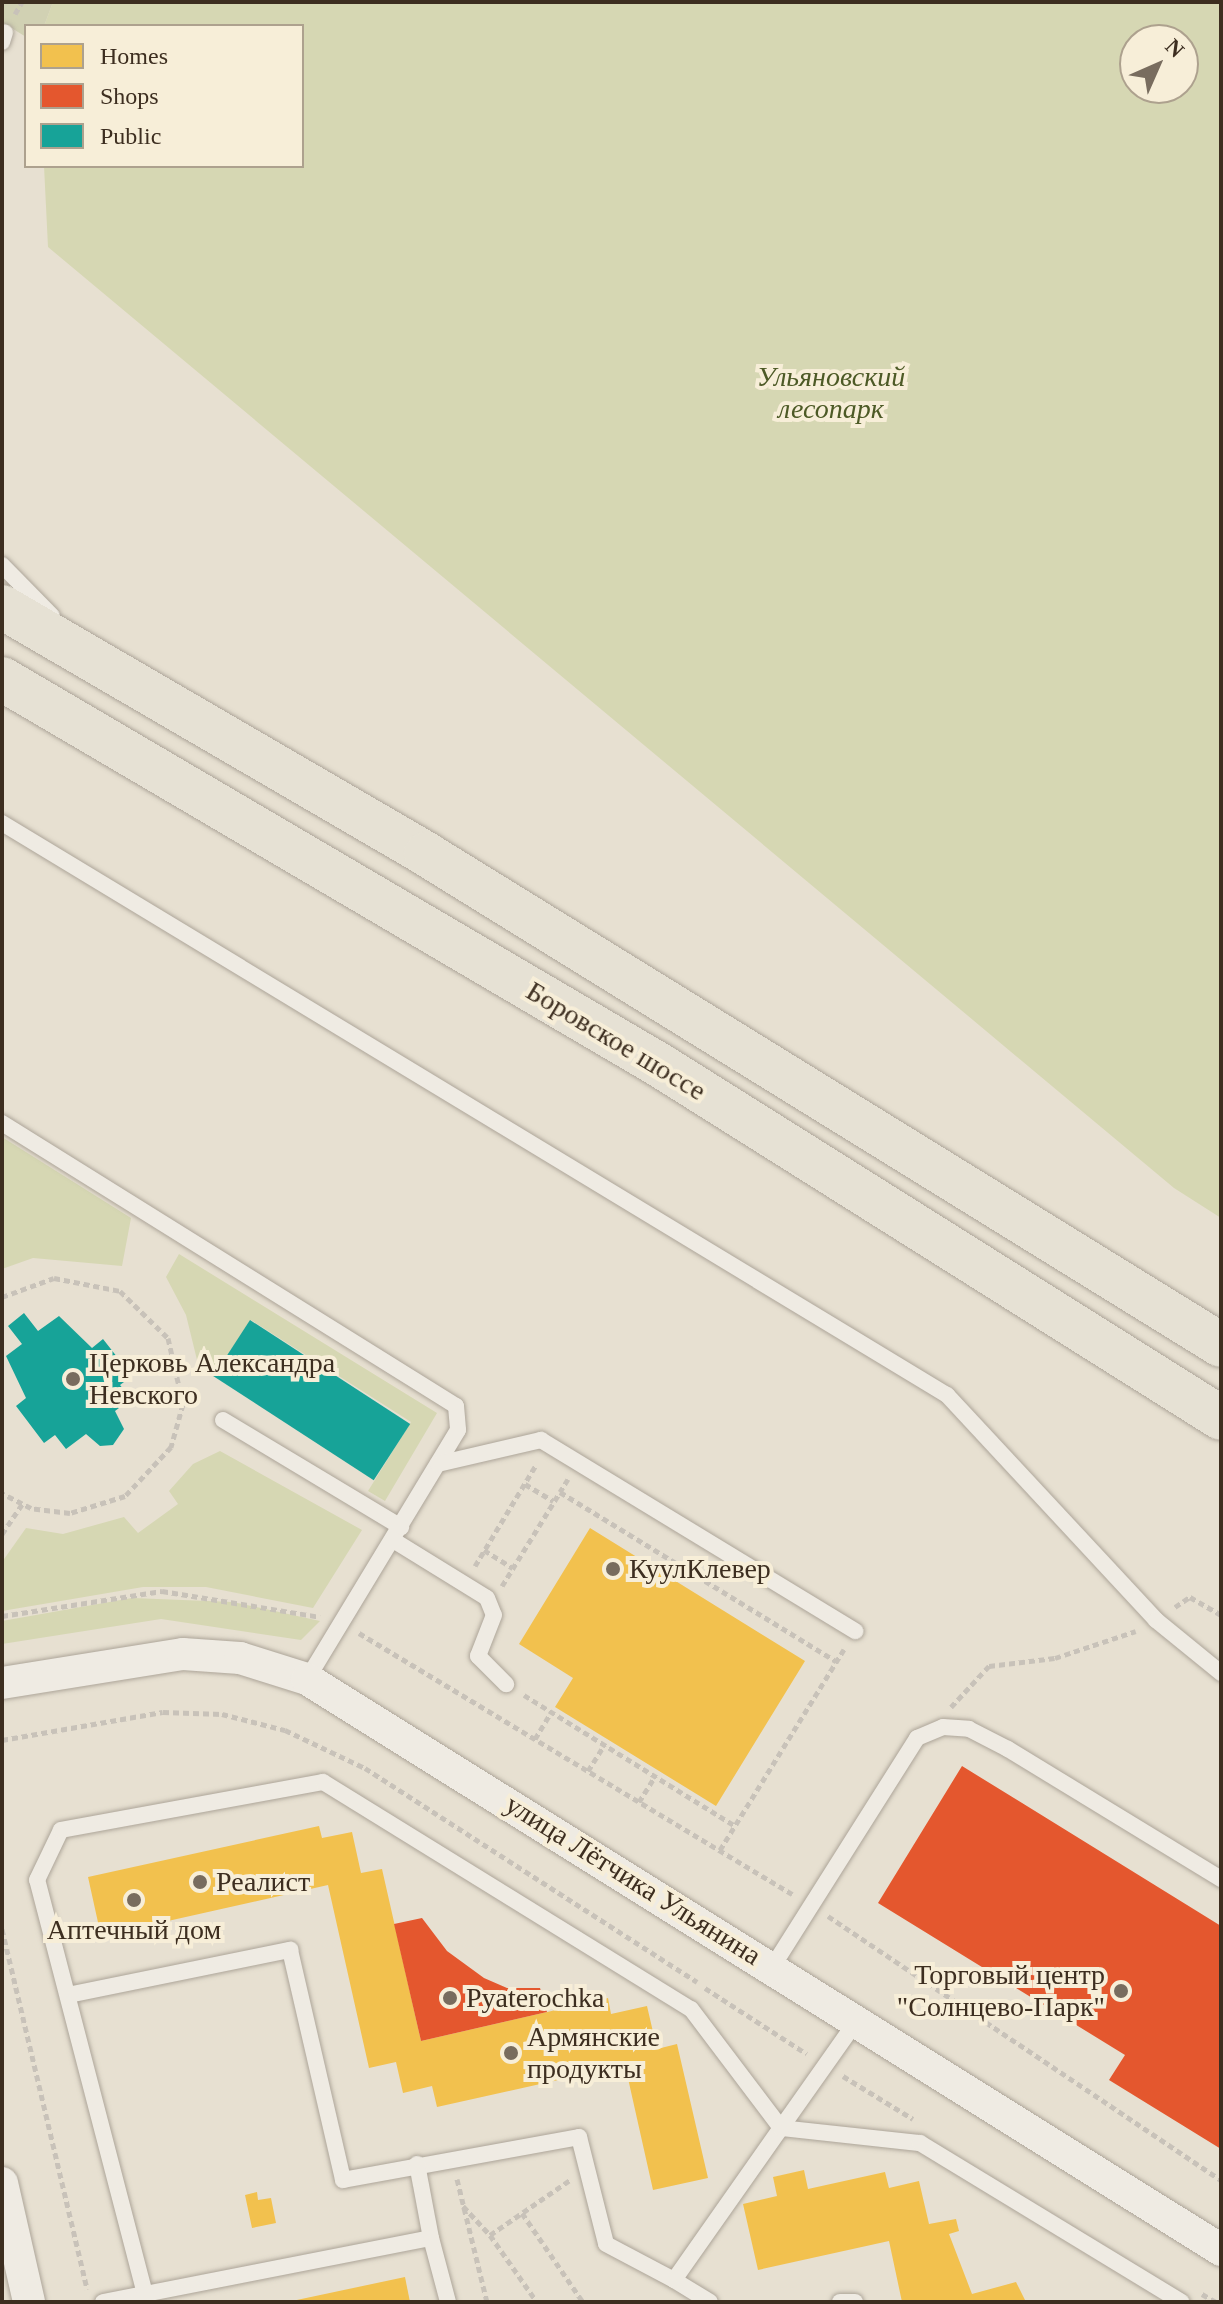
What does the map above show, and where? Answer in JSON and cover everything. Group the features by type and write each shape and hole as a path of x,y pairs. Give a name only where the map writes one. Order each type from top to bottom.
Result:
{"main road":[{"path":"2,607 426,854 1221,1345"},
{"name":"Боровское шоссе","path":"2,679 661,1066 1221,1418"}],"street":[{"name":"улица Лётчика Ульянина","path":"2,1683 183,1654 240,1658 307,1679 858,2018 1221,2250"},
{"path":"2,2183 6,2216 29,2302"}],"lane":[{"path":"2,565 94,661"},
{"path":"2,823 947,1395 1156,1620 1221,1673"},
{"path":"2,1123 456,1406 458,1430 307,1679"},
{"path":"223,1420 397,1533 491,1603 478,1656 506,1684"},
{"path":"438,1464 518,1441 550,1444 855,1631"},
{"path":"773,1966 917,1738 943,1727 969,1729 1008,1749 1221,1879"},
{"path":"146,2298 37,1880 61,1830 323,1782 691,2009 781,2128 920,2143 1182,2302"},
{"path":"68,1995 290,1950 343,2180 417,2164 579,2137 606,2244 710,2302"},
{"path":"674,2280 858,2018"},
{"path":"417,2164 431,2238 448,2302"},
{"path":"103,2302 146,2298 431,2238"},
{"path":"840,2302 855,2302"}],"path":[{"path":"2,1297 54,1278 120,1291 168,1338 182,1381 171,1447 144,1483 89,1510 22,1504 2,1493"},
{"path":"464,1584 550,1444"},
{"path":"491,1603 579,1461"},
{"path":"525,1484 553,1501"},
{"path":"560,1492 836,1661"},
{"path":"2,1534 22,1504"},
{"path":"484,1550 513,1568"},
{"path":"2,1616 174,1592 236,1598 342,1623 812,1906 1221,2180"},
{"path":"943,1727 955,1697 989,1666 1112,1645 1190,1597 1221,1615"},
{"path":"720,1850 855,1631"},
{"path":"506,1684 735,1826"},
{"path":"535,1739 551,1712"},
{"path":"588,1771 604,1745"},
{"path":"639,1802 655,1776"},
{"path":"2,1929 90,2302"},
{"path":"452,2159 487,2302"},
{"path":"490,2235 587,2168"},
{"path":"463,2206 490,2235 537,2302"},
{"path":"522,2213 583,2302"}],"green space":[{"path":"2,2 53,2 45,24 24,24 24,36 2,22"},
{"name":"Ульяновский лесопарк","path":"53,2 1221,2 1221,1218 1174,1188 48,247 44,168 304,168 304,24 45,24"},
{"path":"2,1137 131,1218 122,1266 33,1258 2,1269"},
{"path":"179,1254 437,1413 385,1501 368,1491 411,1422 251,1320 214,1377 199,1368 186,1315 166,1277"},
{"path":"220,1451 362,1530 313,1608 206,1587 143,1587 2,1611 2,1562 26,1528 63,1534 124,1517 138,1533 178,1504 169,1491 193,1464"},
{"path":"132,1598 233,1602 320,1621 301,1640 161,1619 2,1644 2,1621"}],"building: Homes":[{"path":"590,1528 805,1661 716,1806 555,1707 573,1678 519,1644"},
{"path":"319,1826 322,1838 352,1832 361,1873 382,1869 421,2041 608,1998 611,2014 647,2006 657,2049 677,2044 708,2178 653,2190 625,2065 437,2107 432,2086 403,2093 396,2062 369,2068 328,1885 101,1936 88,1877"},
{"path":"804,2170 808,2189 885,2172 889,2188 919,2181 929,2224 956,2219 959,2231 949,2234 972,2294 1016,2282 1026,2302 902,2302 889,2241 758,2270 743,2204 777,2196 773,2177"},
{"path":"257,2192 258,2200 271,2198 276,2223 252,2228 245,2195"},
{"path":"405,2277 410,2302 292,2301"}],"building: Shops":[{"name":"Торговый центр \"Солнцево-Парк\"","path":"962,1766 1221,1926 1221,2149 1109,2080 1125,2055 878,1903"},
{"path":"422,1918 447,1951 484,1978 507,1988 540,1988 547,2012 421,2041 394,1924"}],"building: Public":[{"name":"Церковь Александра Невского","path":"24,1313 38,1331 59,1316 92,1348 103,1339 132,1376 120,1385 131,1399 115,1411 124,1429 113,1445 100,1446 86,1434 66,1449 55,1435 44,1443 16,1406 26,1398 6,1356 22,1344 8,1326"},
{"path":"250,1320 410,1424 374,1480 214,1376"}],"place":[{"name":"Церковь Александра Невского","path":"73,1379"},
{"name":"КуулКлевер","path":"613,1569"},
{"name":"Реалист","path":"200,1882"},
{"name":"Аптечный дом","path":"134,1900"},
{"name":"Торговый центр \"Солнцево-Парк\"","path":"1121,1991"},
{"name":"Pyaterochka","path":"450,1998"},
{"name":"Армянские продукты","path":"511,2053"}]}
